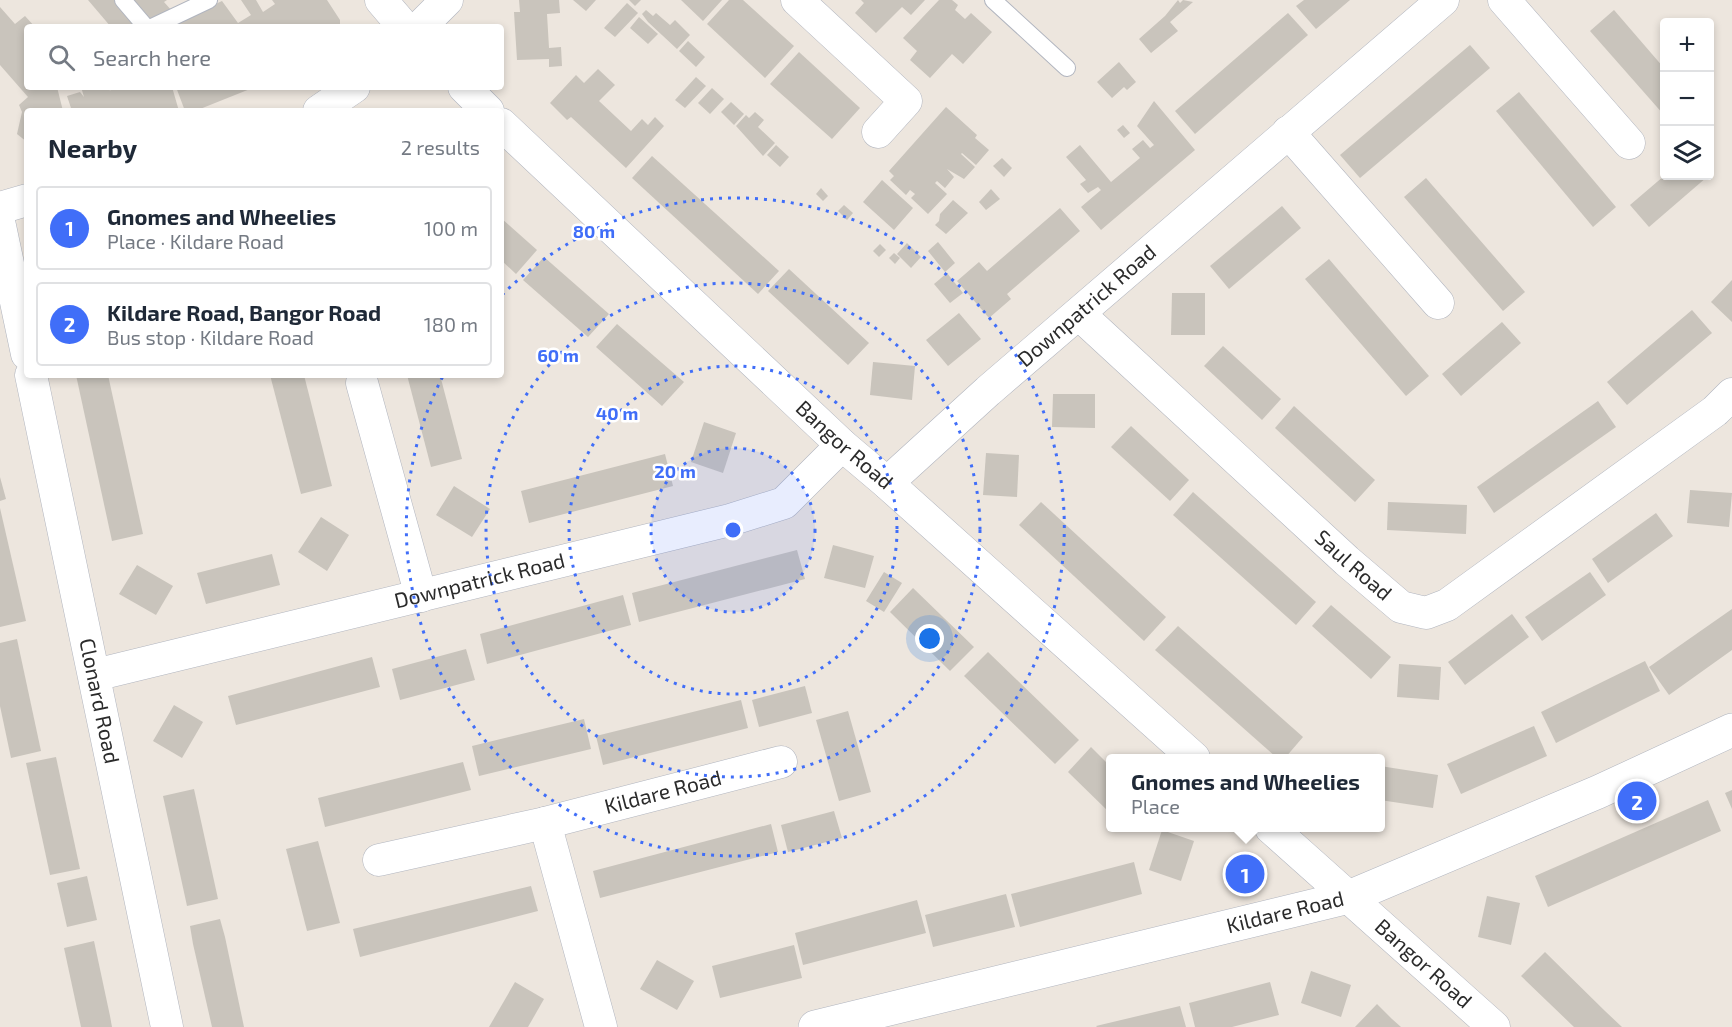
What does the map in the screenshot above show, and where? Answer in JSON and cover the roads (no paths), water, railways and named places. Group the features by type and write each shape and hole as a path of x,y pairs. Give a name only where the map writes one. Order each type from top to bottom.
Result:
{"street":[{"path":"381,0 401,24"},
{"path":"423,24 447,0"},
{"path":"797,0 906,101 878,132"},
{"name":"Downpatrick Road","path":"887,483 988,391 1443,0"},
{"path":"1504,0 1629,143"},
{"path":"323,108 350,90"},
{"path":"467,90 485,108"},
{"name":"Bangor Road","path":"504,127 842,446 887,483 1188,754"},
{"path":"1288,132 1438,303"},
{"path":"0,208 24,201"},
{"path":"0,226 24,340"},
{"name":"Saul Road","path":"1079,314 1356,569 1401,607 1426,613 1447,605 1726,411"},
{"name":"Clonard Road","path":"32,378 167,1027"},
{"path":"362,383 422,596"},
{"name":"Downpatrick Road","path":"95,675 730,520 784,503 842,446"},
{"name":"Kildare Road","path":"815,1027 880,1019 1349,897 1598,792 1732,730"},
{"name":"Kildare Road","path":"380,860 545,823 781,762"},
{"path":"545,823 601,1027"},
{"name":"Bangor Road","path":"1276,832 1494,1027"}],"lane":[{"path":"123,0 143,24"},
{"path":"158,24 209,0"},
{"path":"993,0 1067,68"}],"place":[{"name":"Kildare Road, Bangor Road","path":"1637,801"},
{"name":"Gnomes and Wheelies","path":"1245,874"}]}
